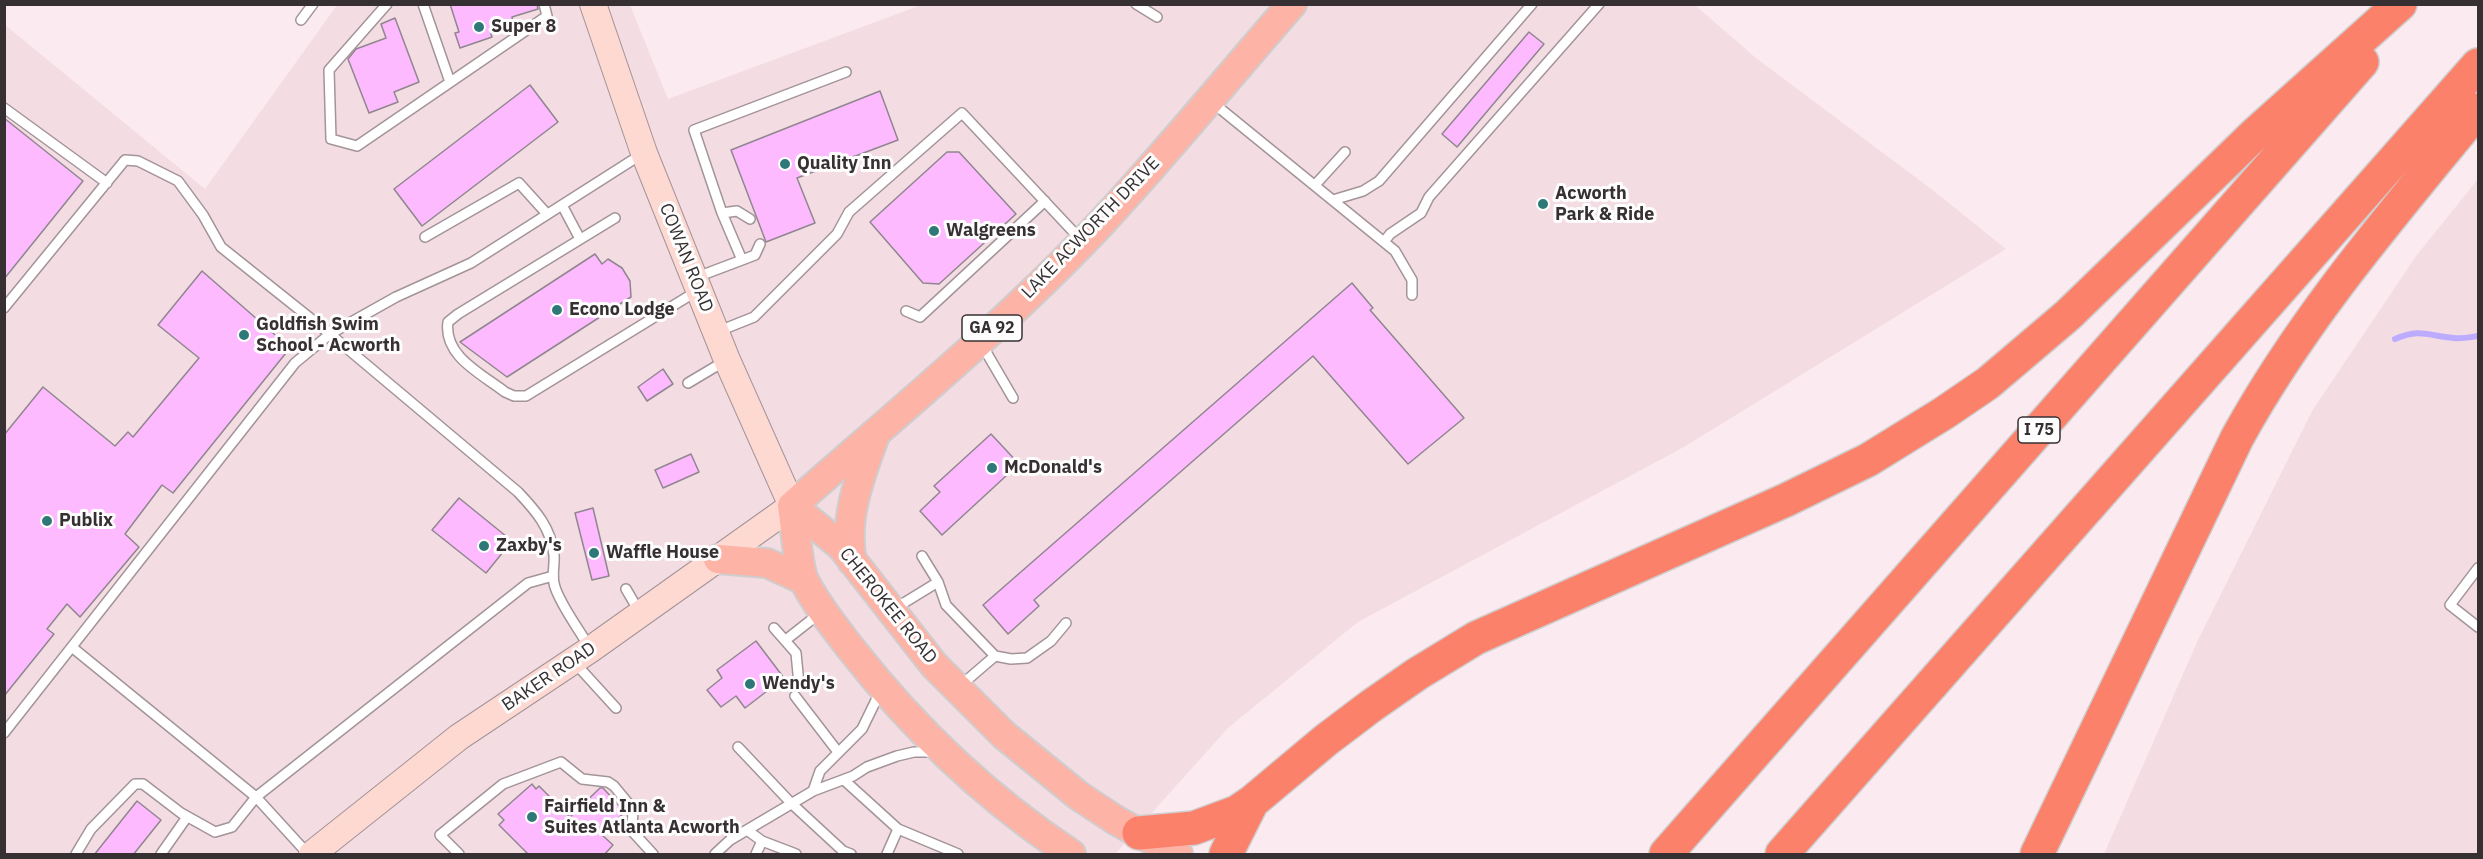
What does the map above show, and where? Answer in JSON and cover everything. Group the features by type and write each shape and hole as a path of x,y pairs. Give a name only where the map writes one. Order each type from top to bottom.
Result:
{"highway":[{"path":"1139,833 1194,828 1237,812 1371,706 1417,674 1476,638 1786,500 1868,460 1926,425 1988,383 2068,315 2254,135 2400,4"},
{"name":"I 75","path":"1666,855 2413,4"},
{"path":"1782,855 2478,65"},
{"path":"2037,855 2237,438 2261,393 2335,287 2478,110"},
{"path":"1226,855 1252,802"}],"main road":[{"name":"COWAN ROAD","path":"593,4 644,153 727,360 792,506"},
{"name":"LAKE ACWORTH DRIVE","path":"792,506 979,340 1083,241 1210,101 1289,6"},
{"path":"852,561 849,532 855,495 877,431"},
{"path":"792,506 804,580 882,686 946,754 1020,818 1071,855"},
{"name":"BAKER ROAD","path":"310,855 459,737 582,655 792,506"},
{"name":"CHEROKEE ROAD","path":"792,506 841,546 956,689 1004,735 1063,784 1095,807 1178,855"},
{"path":"718,559 767,563 804,580"}],"lane":[{"path":"301,20 313,4"},
{"path":"387,4 329,70 331,139 357,146 547,16 544,4"},
{"path":"423,4 450,82"},
{"path":"1136,4 1152,12"},
{"path":"1333,200 1363,191 1379,181 1532,4"},
{"path":"1384,242 1390,234 1421,213 1429,197 1599,4"},
{"path":"742,260 722,213 694,130 846,72"},
{"path":"1210,101 1395,251 1412,280 1412,295"},
{"path":"4,108 107,183"},
{"path":"716,332 754,316 837,234 849,212 962,112 1083,241"},
{"path":"1315,185 1345,152"},
{"path":"4,733 295,363 330,334 396,297 471,263 644,153"},
{"path":"4,308 125,160 138,161 178,181 203,215 221,247 330,334 525,499 538,514 550,534 555,557 552,576 555,588 582,655 616,708"},
{"path":"425,237 519,183 548,214"},
{"path":"906,311 920,317 1045,201"},
{"path":"562,205 580,239"},
{"path":"722,213 737,211 750,219"},
{"path":"615,218 448,322 447,332 454,351 514,396 526,396 697,284 755,255 760,244"},
{"path":"979,340 1013,399"},
{"path":"688,383 727,360"},
{"path":"922,556 938,582 946,605 995,656 1011,659 1027,658 1051,641 1066,622"},
{"path":"2478,568 2450,605 2478,627"},
{"path":"76,855 91,830 135,784 143,784 188,817 215,832 232,827 256,797 528,583 552,576"},
{"path":"891,611 938,582"},
{"path":"626,589 641,614"},
{"path":"786,639 824,610"},
{"path":"774,628 796,653 799,684"},
{"path":"73,648 256,797 310,855"},
{"path":"956,689 995,656"},
{"path":"813,791 820,771 862,729 882,686"},
{"path":"795,696 838,752"},
{"path":"738,747 791,803 845,853"},
{"path":"715,855 730,840 791,803 813,791 844,780 867,767 914,752 946,754"},
{"path":"459,855 440,835 503,784 561,762 582,779 608,782 624,796 633,808 632,831 653,855"},
{"path":"844,780 898,829 954,854"},
{"path":"161,855 188,817"},
{"path":"887,855 898,829"},
{"path":"747,830 762,841 795,855"},
{"path":"756,855 762,841"},
{"path":"929,855 934,844"}],"shaded area":[{"path":"337,5 630,5 668,99 921,5 1695,5 1756,58 1934,191 2006,249 1684,447 1358,622 1228,728 1115,854 5,854 4,24 205,189"},
{"path":"2478,179 2478,854 2104,854 2198,640 2312,411 2416,256"}],"building":[{"name":"Super 8","path":"450,4 537,4 538,9 512,17 513,23 490,31 492,37 460,48 455,33 459,32"},
{"path":"395,18 419,82 394,92 398,102 369,113 348,59 356,49 386,38 381,24"},
{"path":"1529,32 1544,44 1457,147 1442,134"},
{"path":"530,85 558,122 422,226 394,189"},
{"name":"Quality Inn","path":"880,91 898,140 797,178 815,223 766,242 731,150"},
{"path":"4,118 83,181 4,279"},
{"name":"Walgreens","path":"947,152 959,152 1016,214 939,284 923,283 870,222"},
{"name":"Econo Lodge","path":"595,254 602,264 608,259 622,268 630,281 631,297 507,377 460,342"},
{"path":"202,271 290,348 173,493 162,485 125,534 139,547 80,617 67,604 47,629 54,634 4,696 4,435 43,387 115,446 128,432 133,437 199,358 158,325"},
{"path":"1352,283 1373,308 1370,310 1464,418 1408,464 1313,356 1034,600 1039,606 1008,634 983,605"},
{"path":"663,369 673,384 647,401 638,387"},
{"path":"991,434 1019,464 942,535 920,511 940,492 934,486"},
{"path":"691,454 699,472 663,488 655,470"},
{"path":"459,498 512,541 486,573 432,530"},
{"path":"593,508 609,576 592,580 575,513"},
{"path":"756,641 784,678 745,708 736,696 721,707 707,690 722,678 717,670"},
{"name":"Fairfield Inn & Suites Atlanta Acworth","path":"532,784 536,789 539,786 570,817 600,788 603,788 625,812 601,834 613,845 604,855 529,855 499,825 504,820 498,814"},
{"path":"137,801 161,820 133,855 94,855"}],"waterway":[{"path":"2395,339 2418,333 2457,338 2478,336"}],"place":[{"name":"Super 8","path":"479,27"},
{"name":"Quality Inn","path":"785,164"},
{"name":"Acworth Park & Ride","path":"1543,204"},
{"name":"Walgreens","path":"934,231"},
{"name":"Econo Lodge","path":"557,310"},
{"name":"Goldfish Swim School - Acworth","path":"244,335"},
{"name":"McDonald's","path":"992,468"},
{"name":"Publix","path":"47,521"},
{"name":"Zaxby's","path":"484,546"},
{"name":"Waffle House","path":"594,553"},
{"name":"Wendy's","path":"750,684"},
{"name":"Fairfield Inn & Suites Atlanta Acworth","path":"532,817"}]}
